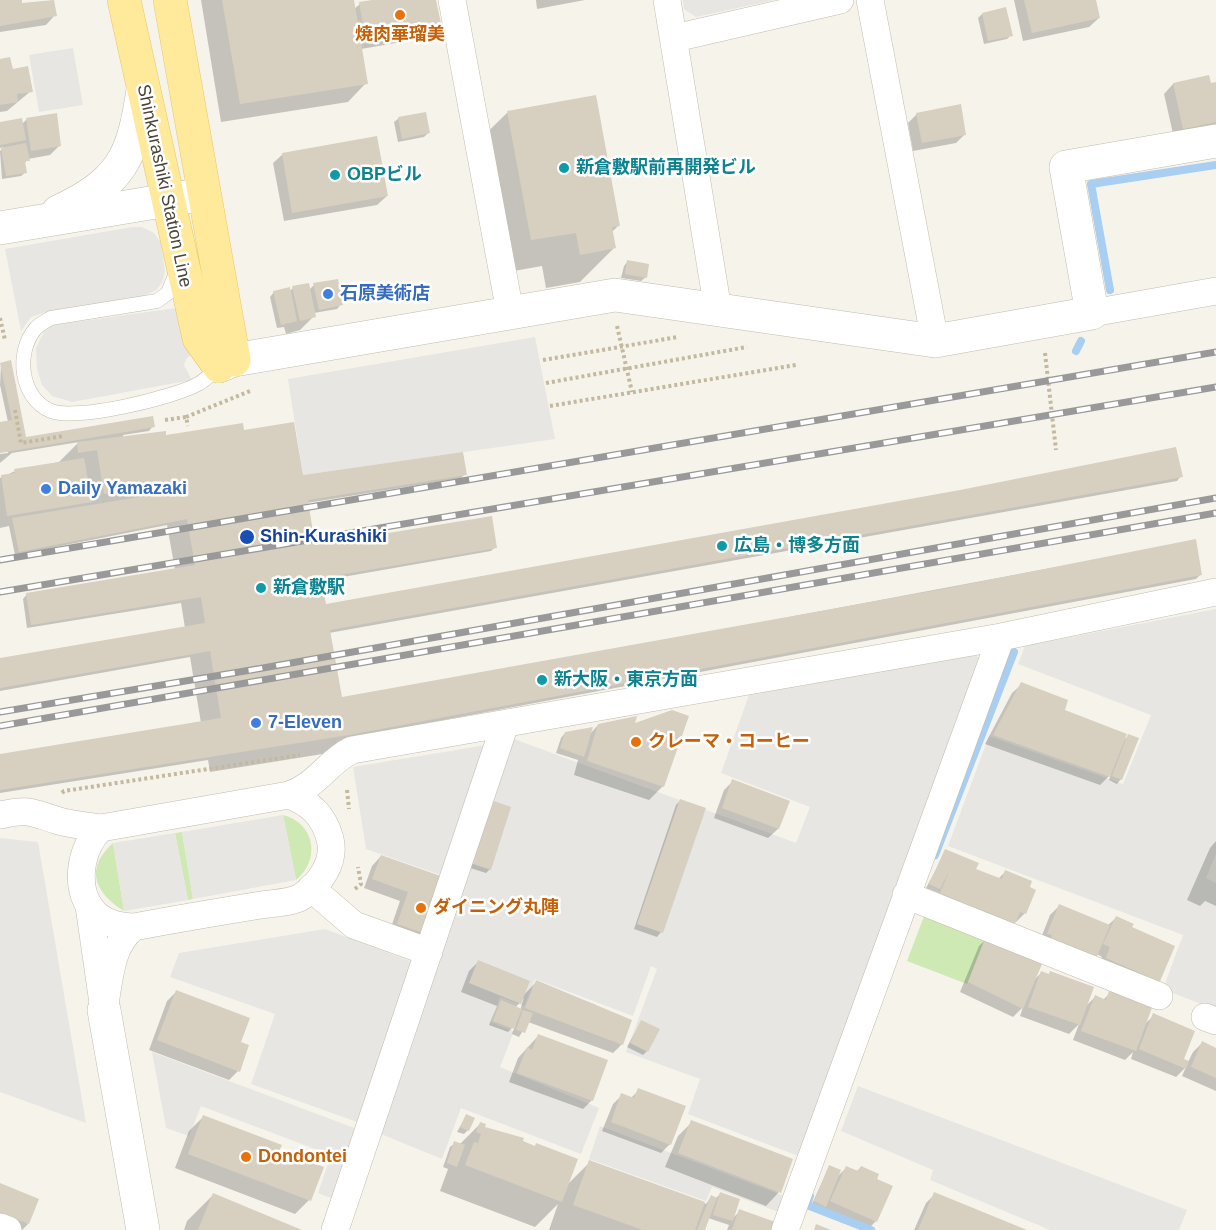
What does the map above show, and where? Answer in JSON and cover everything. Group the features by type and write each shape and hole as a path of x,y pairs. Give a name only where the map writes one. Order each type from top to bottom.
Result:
{"main road":[{"name":"Shinkurashiki Station Line","path":"124,0 199,338 227,363"},
{"name":"Shinkurashiki Station Line","path":"170,0 204,194 227,363"}],"street":[{"path":"452,0 510,312"},
{"path":"667,0 718,310"},
{"path":"675,38 840,0"},
{"path":"870,0 934,341"},
{"path":"37,222 81,202 110,178 127,157 136,134 143,90"},
{"path":"1092,313 1066,167 1216,141"},
{"path":"0,228 204,194"},
{"path":"227,363 610,296 934,341 1216,291"},
{"path":"0,815 19,810 39,812 60,821 102,828 289,795 306,789 339,756 352,750 1001,637 1216,592"},
{"path":"784,1230 1001,637"},
{"path":"335,1230 505,724"},
{"path":"89,906 108,922 134,927 299,898 321,880 330,860 332,844 327,828 318,812 305,801 289,795"},
{"path":"102,828 90,838 82,856 83,882 89,906 104,1010 143,1230"},
{"path":"311,888 354,925 429,952"},
{"path":"906,895 1159,996"},
{"path":"104,1010 118,947 124,934 134,927"},
{"path":"0,1227 8,1230"}],"lane":[{"path":"180,257 175,278 168,292 157,301 51,318 37,327 25,352 23,368 29,391 39,405 53,412 72,413 153,401 199,384 227,363"}],"path":[{"path":"610,296 632,392"},
{"path":"1041,322 1056,450"},
{"path":"543,360 679,336"},
{"path":"546,383 747,347"},
{"path":"550,406 796,365"},
{"path":"186,417 257,388"},
{"path":"57,801 64,791 303,754 309,757"}],"green space":[{"path":"283,815 294,819 302,826 311,843 309,863 296,880"},
{"path":"182,832 193,899 188,900 175,833"},
{"path":"113,843 124,911 106,896 97,880 98,862"},
{"path":"926,911 986,935 967,984 907,961"}],"shaded area":[{"path":"683,0 774,0 696,17 684,9"},
{"path":"73,48 83,105 39,112 29,55"},
{"path":"142,227 154,233 161,243 165,272 162,283 156,290 143,296 46,312 31,317 21,331 5,249"},
{"path":"176,308 192,354 186,359 184,365 192,380 72,402 52,396 42,385 37,369 36,348 44,332 54,325"},
{"path":"535,337 555,439 303,475 288,379"},
{"path":"1216,609 1216,854 1206,878 1216,883 1216,1010 1163,989 1183,935 948,846 989,736 1123,784 1151,715 1018,664 1025,646"},
{"path":"975,655 981,659 801,1157 688,1114 700,1079 626,1052 657,969 651,966 633,1016 535,979 524,1006 500,997 491,1022 514,1031 500,1067 599,1108 581,1154 461,1108 442,1159 376,1132 514,739 796,843 810,807 721,773 749,695"},
{"path":"492,744 449,878 366,849 353,767"},
{"path":"283,815 296,880 193,899 182,832"},
{"path":"175,833 188,900 124,911 113,843"},
{"path":"0,838 38,842 86,1123 0,1092"},
{"path":"325,929 418,964 360,1123 251,1084 275,1014 170,977 179,953"},
{"path":"152,1052 357,1129 331,1198 318,1193 331,1155 201,1106 189,1136 166,1128"},
{"path":"858,1086 1187,1210 1179,1230 1050,1230 930,1180 933,1170 841,1131"},
{"path":"600,1126 787,1197 781,1213 712,1187 706,1201 589,1159"}],"building":[{"path":"0,0 22,0 22,3 54,0 57,16 0,26"},
{"path":"222,0 354,0 368,84 240,104"},
{"name":"焼肉華瑠美","path":"436,0 442,28 366,42 359,2"},
{"path":"1024,0 1096,0 1100,18 1032,33"},
{"path":"1006,7 1013,36 988,41 982,13"},
{"path":"10,57 13,69 28,66 33,92 17,94 18,102 0,105 0,59"},
{"path":"1209,75 1211,83 1216,82 1216,122 1183,129 1173,83"},
{"name":"新倉敷駅前再開発ビル","path":"596,95 620,226 612,227 616,248 580,255 576,233 531,240 507,111"},
{"path":"961,104 966,135 922,143 916,113"},
{"path":"426,112 430,133 402,139 398,117"},
{"path":"57,113 61,146 31,151 26,118"},
{"path":"22,118 26,140 0,145 0,122"},
{"name":"OBPビル","path":"377,136 388,196 292,213 282,153"},
{"path":"26,143 30,161 25,161 27,173 6,176 1,148"},
{"path":"627,260 649,264 647,278 625,274"},
{"name":"石原美術店","path":"338,279 343,305 319,310 313,283"},
{"path":"309,283 316,317 300,321 292,286"},
{"path":"290,287 297,321 281,325 273,291"},
{"path":"11,360 26,437 153,416 155,427 0,453 0,422 12,420 0,363"},
{"path":"294,422 303,475 463,452 467,475 308,500 315,545 492,516 497,548 321,578 326,604 960,490 1176,447 1183,477 330,630 342,697 943,589 1196,539 1202,575 349,735 0,790 0,754 221,718 210,651 0,688 0,658 205,623 201,597 31,625 26,593 195,565 187,519 19,552 12,518 182,490 181,483 104,494 97,450 78,453 77,442 166,431 166,435 243,423 244,430"},
{"name":"Daily Yamazaki","path":"84,458 92,502 7,516 1,475 15,473 14,469"},
{"path":"1021,682 1068,700 1065,710 1127,734 1110,777 993,735"},
{"name":"クレーマ・コーヒー","path":"672,710 689,716 664,787 587,761 598,724 637,716 635,723"},
{"path":"593,727 584,757 560,748 565,732"},
{"path":"1128,734 1139,738 1122,780 1112,776"},
{"path":"732,779 790,801 779,829 722,808"},
{"path":"680,799 706,808 663,933 637,924"},
{"path":"491,800 511,807 491,870 470,863"},
{"path":"945,849 979,863 976,869 1002,879 1005,870 1032,881 1030,887 1036,890 1026,914 1020,912 1014,926 939,896 949,871 940,889 929,884"},
{"name":"ダイニング丸陣","path":"381,855 449,879 429,935 397,924 408,892 372,879"},
{"path":"1059,904 1110,925 1096,959 1050,942 1052,935 1047,934"},
{"path":"1116,916 1134,924 1132,927 1175,946 1158,986 1140,979 1142,974 1106,958 1110,947 1103,944"},
{"path":"987,935 1032,956 1030,959 1042,964 1023,1009 968,982"},
{"path":"478,960 530,981 521,1004 469,983"},
{"path":"1041,971 1049,974 1050,971 1094,987 1080,1025 1028,1007"},
{"path":"536,980 632,1020 623,1045 525,1008"},
{"path":"176,990 250,1018 241,1042 249,1045 240,1072 157,1040"},
{"path":"1109,991 1153,1005 1136,1051 1081,1031 1095,995 1106,1000"},
{"path":"501,1000 522,1009 514,1029 493,1021"},
{"path":"523,1010 533,1013 525,1033 516,1030"},
{"path":"1153,1013 1195,1031 1184,1059 1189,1061 1186,1069 1139,1049"},
{"path":"641,1020 660,1029 648,1052 630,1043"},
{"path":"538,1034 608,1060 593,1101 517,1073 527,1047 532,1050"},
{"path":"1202,1041 1216,1048 1216,1078 1191,1067"},
{"path":"638,1088 686,1106 671,1145 611,1122 621,1093 634,1098"},
{"path":"466,1114 475,1118 469,1131 460,1127"},
{"path":"203,1115 282,1145 279,1151 324,1167 311,1201 188,1154"},
{"path":"691,1120 793,1159 781,1193 678,1153"},
{"path":"480,1122 486,1124 485,1127 524,1138 523,1141 535,1146 536,1143 578,1159 562,1202 465,1165 474,1142 478,1143 481,1134 476,1132"},
{"path":"454,1141 465,1145 457,1167 447,1163"},
{"path":"589,1160 705,1202 695,1230 643,1230 573,1205"},
{"path":"829,1165 841,1170 826,1207 814,1201"},
{"path":"846,1166 858,1171 861,1166 879,1174 877,1179 893,1186 877,1222 830,1201"},
{"path":"0,1183 39,1199 29,1224 0,1213"},
{"path":"720,1192 740,1199 733,1221 713,1215"},
{"path":"934,1192 1027,1230 918,1230"},
{"path":"213,1193 302,1230 198,1230"},
{"path":"711,1195 717,1198 705,1230 697,1230"},
{"path":"739,1209 778,1223 775,1230 732,1230"},
{"path":"816,1224 831,1230 814,1230"}],"waterway":[{"path":"1110,290 1091,184 1216,165"},
{"path":"1076,351 1081,341"},
{"path":"935,855 1014,652"},
{"path":"810,1196 807,1205 871,1230"}],"railway":[{"path":"0,560 1216,352"},
{"path":"0,592 1216,387"},
{"path":"0,712 263,668 1216,498"},
{"path":"0,726 1216,513"}],"place":[{"name":"焼肉華瑠美","path":"400,15"},
{"name":"新倉敷駅前再開発ビル","path":"564,168"},
{"name":"OBPビル","path":"335,175"},
{"name":"石原美術店","path":"328,294"},
{"name":"Daily Yamazaki","path":"46,489"},
{"name":"Shin-Kurashiki","path":"247,537"},
{"name":"広島・博多方面","path":"722,546"},
{"name":"新倉敷駅","path":"261,588"},
{"name":"新大阪・東京方面","path":"542,680"},
{"name":"7-Eleven","path":"256,723"},
{"name":"クレーマ・コーヒー","path":"636,742"},
{"name":"ダイニング丸陣","path":"421,908"},
{"name":"Dondontei","path":"246,1157"}]}
